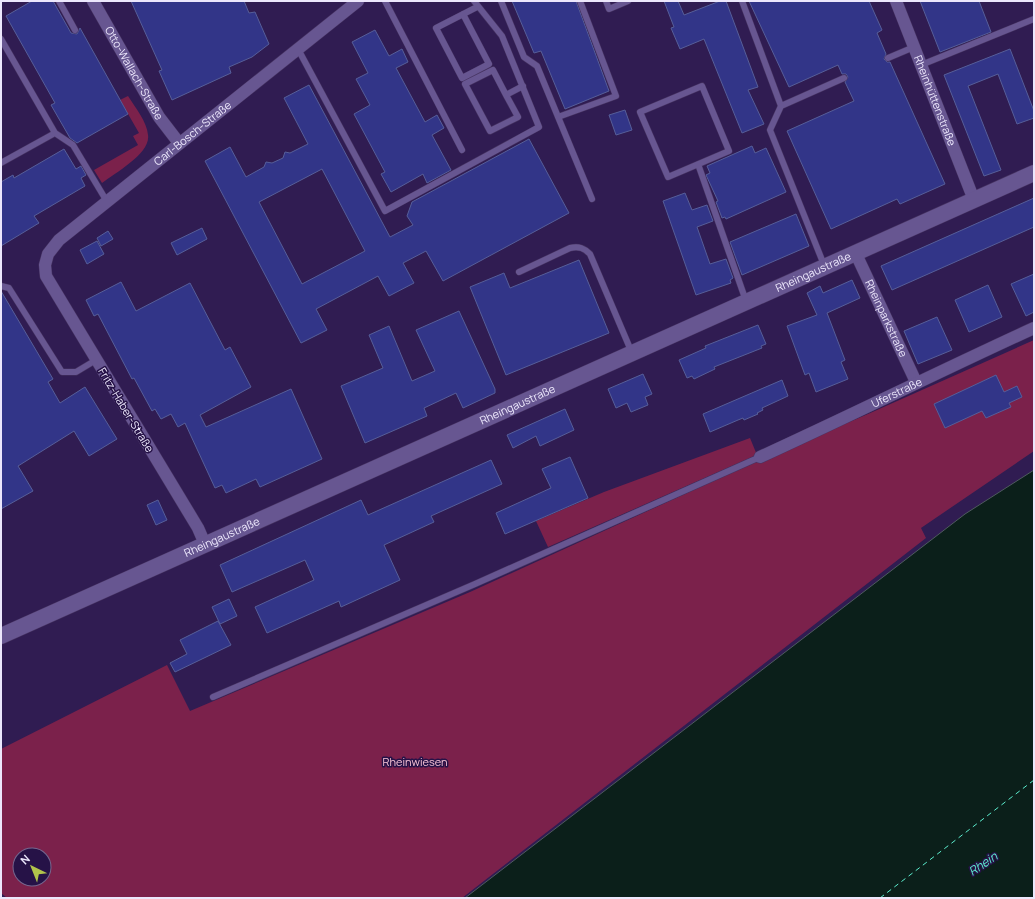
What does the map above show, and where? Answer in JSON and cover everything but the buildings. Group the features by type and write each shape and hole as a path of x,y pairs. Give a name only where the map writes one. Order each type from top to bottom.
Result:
{"street":[{"name":"Otto-Wallach-Straße","path":"93,1 159,117 179,143"},
{"name":"Carl-Bosch-Straße","path":"46,276 46,260 53,246 106,200 358,1"},
{"name":"Rheinhüttenstraße","path":"896,1 974,200"},
{"name":"Rheingaustraße","path":"1,636 747,303 1034,173"},
{"name":"Rheinparkstraße","path":"856,254 916,382"},
{"name":"Fritz-Haber-Straße","path":"46,276 198,528 205,544"},
{"name":"Uferstraße","path":"760,457 856,413 916,382 1034,328"}],"lane":[{"path":"59,1 76,30"},
{"path":"385,1 462,150"},
{"path":"501,1 524,57 537,66 592,199"},
{"path":"558,118 616,96 580,1"},
{"path":"606,1 609,9 628,1"},
{"path":"742,1 781,106"},
{"path":"298,48 385,211 539,127 502,36 475,4 463,14 436,28 462,78 489,64 463,14"},
{"path":"921,65 1033,22"},
{"path":"1,39 55,133 73,145 106,200"},
{"path":"888,58 914,47"},
{"path":"493,70 506,95 518,117 490,131 465,84 493,70"},
{"path":"825,267 770,130 781,106 844,78"},
{"path":"506,95 523,86"},
{"path":"702,86 729,151 698,164 668,177 640,112 702,86"},
{"path":"1,163 55,133"},
{"path":"698,164 747,303"},
{"path":"519,272 570,248 578,246 585,249 590,254 632,354"},
{"path":"1,286 10,288 62,372 76,372 96,360"},
{"path":"214,697 475,584 760,457"}],"green space":[{"path":"128,96 145,125 148,135 147,142 144,149 131,162 102,183 94,170 138,145 133,136 139,133 120,100"},
{"name":"Rheinwiesen","path":"1034,340 1034,451 921,528 926,538 462,898 7,898 1,893 1,749 167,665 190,711 470,592 757,461 868,414"},
{"path":"750,438 757,455 548,547 536,521 604,492"}],"water":[{"name":"Rhein","path":"1034,470 1034,898 465,898 965,514"}],"ferry route":[{"path":"880,898 1034,780"}]}
